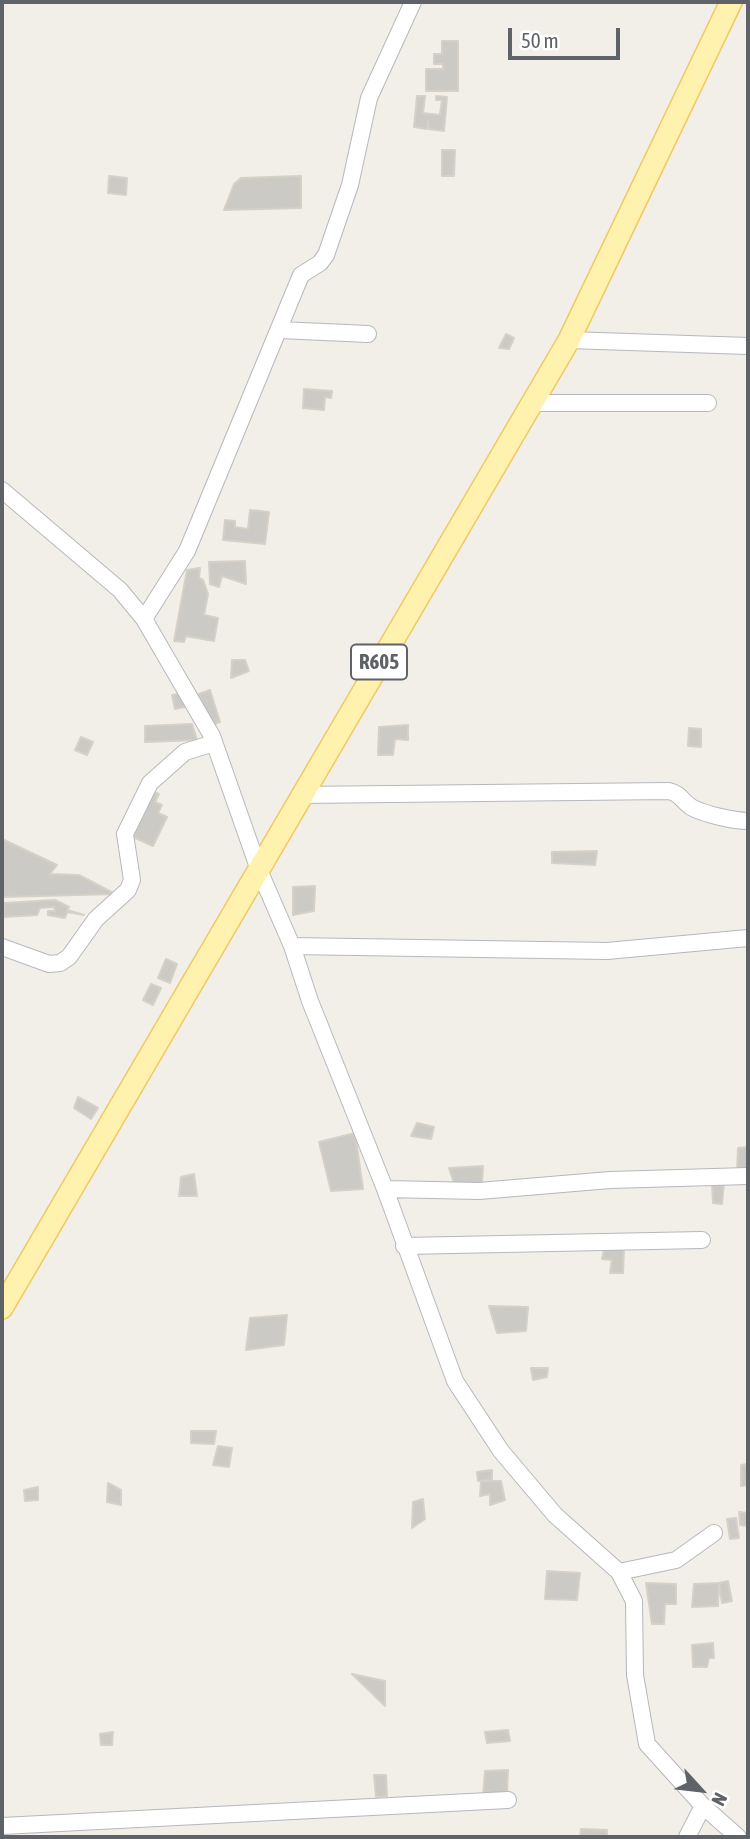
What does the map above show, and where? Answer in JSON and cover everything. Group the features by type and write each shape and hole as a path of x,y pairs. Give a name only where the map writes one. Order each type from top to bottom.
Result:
{"main road":[{"name":"R605","path":"2,1308 259,870 300,795 534,403 569,340 731,2"}],"street":[{"path":"145,619 187,551 301,275 320,263 326,255 350,185 369,98 413,2"},
{"path":"280,330 368,334"},
{"path":"569,340 748,346"},
{"path":"534,403 708,403"},
{"path":"2,490 120,590 145,619 214,743 259,870 292,946 310,1001 385,1189 455,1381 501,1451 555,1515 619,1572 634,1601 635,1675 647,1744 703,1806 738,1837"},
{"path":"2,947 49,964 60,963 69,957 96,919 128,890 132,880 125,834 150,783 185,752 214,743"},
{"path":"300,795 392,791 669,791 682,794 695,809 734,821 748,821"},
{"path":"292,946 607,951 748,938"},
{"path":"385,1189 480,1191 610,1180 748,1176"},
{"path":"404,1246 702,1240"},
{"path":"619,1572 676,1560 714,1533"},
{"path":"2,1826 508,1800"},
{"path":"687,1837 703,1806"}],"building":[{"path":"442,41 458,41 458,91 426,91 426,69 443,69 443,64 434,64 434,54 442,54"},
{"path":"417,96 425,96 423,113 440,115 442,100 436,100 436,96 447,97 444,131 429,129 428,120 427,129 414,127"},
{"path":"442,150 455,150 454,176 442,176"},
{"path":"109,176 127,178 126,195 108,193"},
{"path":"301,176 301,208 224,210 234,184 241,178"},
{"path":"506,334 514,338 509,349 499,348"},
{"path":"304,389 332,391 331,398 325,397 324,410 303,408"},
{"path":"250,510 269,512 265,544 223,540 225,520 235,521 235,527 248,529"},
{"path":"245,561 246,584 222,576 219,587 210,584 209,562"},
{"path":"200,568 199,578 203,580 208,594 204,615 218,618 214,641 186,636 184,642 174,641 187,570"},
{"path":"232,660 245,660 249,671 231,678"},
{"path":"210,690 220,722 209,726 199,694"},
{"path":"183,693 185,707 175,709 172,695"},
{"path":"192,724 197,740 145,742 145,726"},
{"path":"408,725 408,740 395,739 393,755 378,755 379,727"},
{"path":"689,728 701,729 701,747 688,746"},
{"path":"81,737 93,742 87,755 75,750"},
{"path":"154,792 159,794 155,802 162,805 158,813 167,817 153,846 133,837"},
{"path":"2,839 57,865 50,874 79,875 115,894 2,897"},
{"path":"597,851 595,865 552,863 552,852"},
{"path":"315,886 314,911 293,915 293,887"},
{"path":"55,900 69,907 67,910 84,915 67,912 65,918 48,915 48,911 55,911 54,907 40,908 37,915 4,917 4,903"},
{"path":"166,959 177,964 170,983 158,978"},
{"path":"151,984 161,988 153,1005 143,1000"},
{"path":"78,1097 98,1108 91,1119 74,1108"},
{"path":"417,1123 434,1127 431,1139 411,1136"},
{"path":"355,1133 363,1189 331,1191 319,1142"},
{"path":"748,1147 748,1172 737,1171 738,1148"},
{"path":"483,1166 482,1184 454,1183 449,1168"},
{"path":"194,1174 197,1196 179,1196 181,1177"},
{"path":"724,1182 722,1204 713,1203 712,1183"},
{"path":"605,1246 624,1248 623,1273 610,1273 612,1260 602,1259"},
{"path":"489,1306 528,1307 526,1331 497,1333"},
{"path":"287,1315 284,1345 246,1350 250,1318"},
{"path":"531,1368 548,1368 547,1377 533,1380"},
{"path":"191,1431 216,1431 214,1444 191,1443"},
{"path":"218,1446 232,1448 229,1467 213,1465"},
{"path":"748,1464 748,1485 741,1486 741,1465"},
{"path":"492,1470 492,1480 478,1481 477,1472"},
{"path":"481,1481 501,1481 505,1500 490,1505 490,1494 480,1496"},
{"path":"108,1483 121,1490 121,1505 107,1502"},
{"path":"38,1487 38,1500 25,1501 24,1490"},
{"path":"423,1499 425,1519 412,1528 413,1502"},
{"path":"739,1512 748,1513 748,1526 740,1525"},
{"path":"736,1518 739,1538 730,1539 727,1519"},
{"path":"547,1571 580,1573 577,1600 545,1599"},
{"path":"728,1581 732,1601 722,1603 719,1583"},
{"path":"646,1583 676,1584 676,1604 665,1604 664,1624 652,1624"},
{"path":"719,1583 718,1606 692,1607 694,1584"},
{"path":"713,1643 714,1658 709,1658 707,1667 693,1667 692,1645"},
{"path":"352,1674 385,1681 385,1706"},
{"path":"508,1730 510,1741 487,1743 485,1732"},
{"path":"113,1732 112,1745 101,1745 100,1734"},
{"path":"508,1770 507,1795 483,1796 485,1771"},
{"path":"374,1775 386,1775 387,1796 376,1797"},
{"path":"581,1829 607,1830 607,1837 580,1837"}]}
